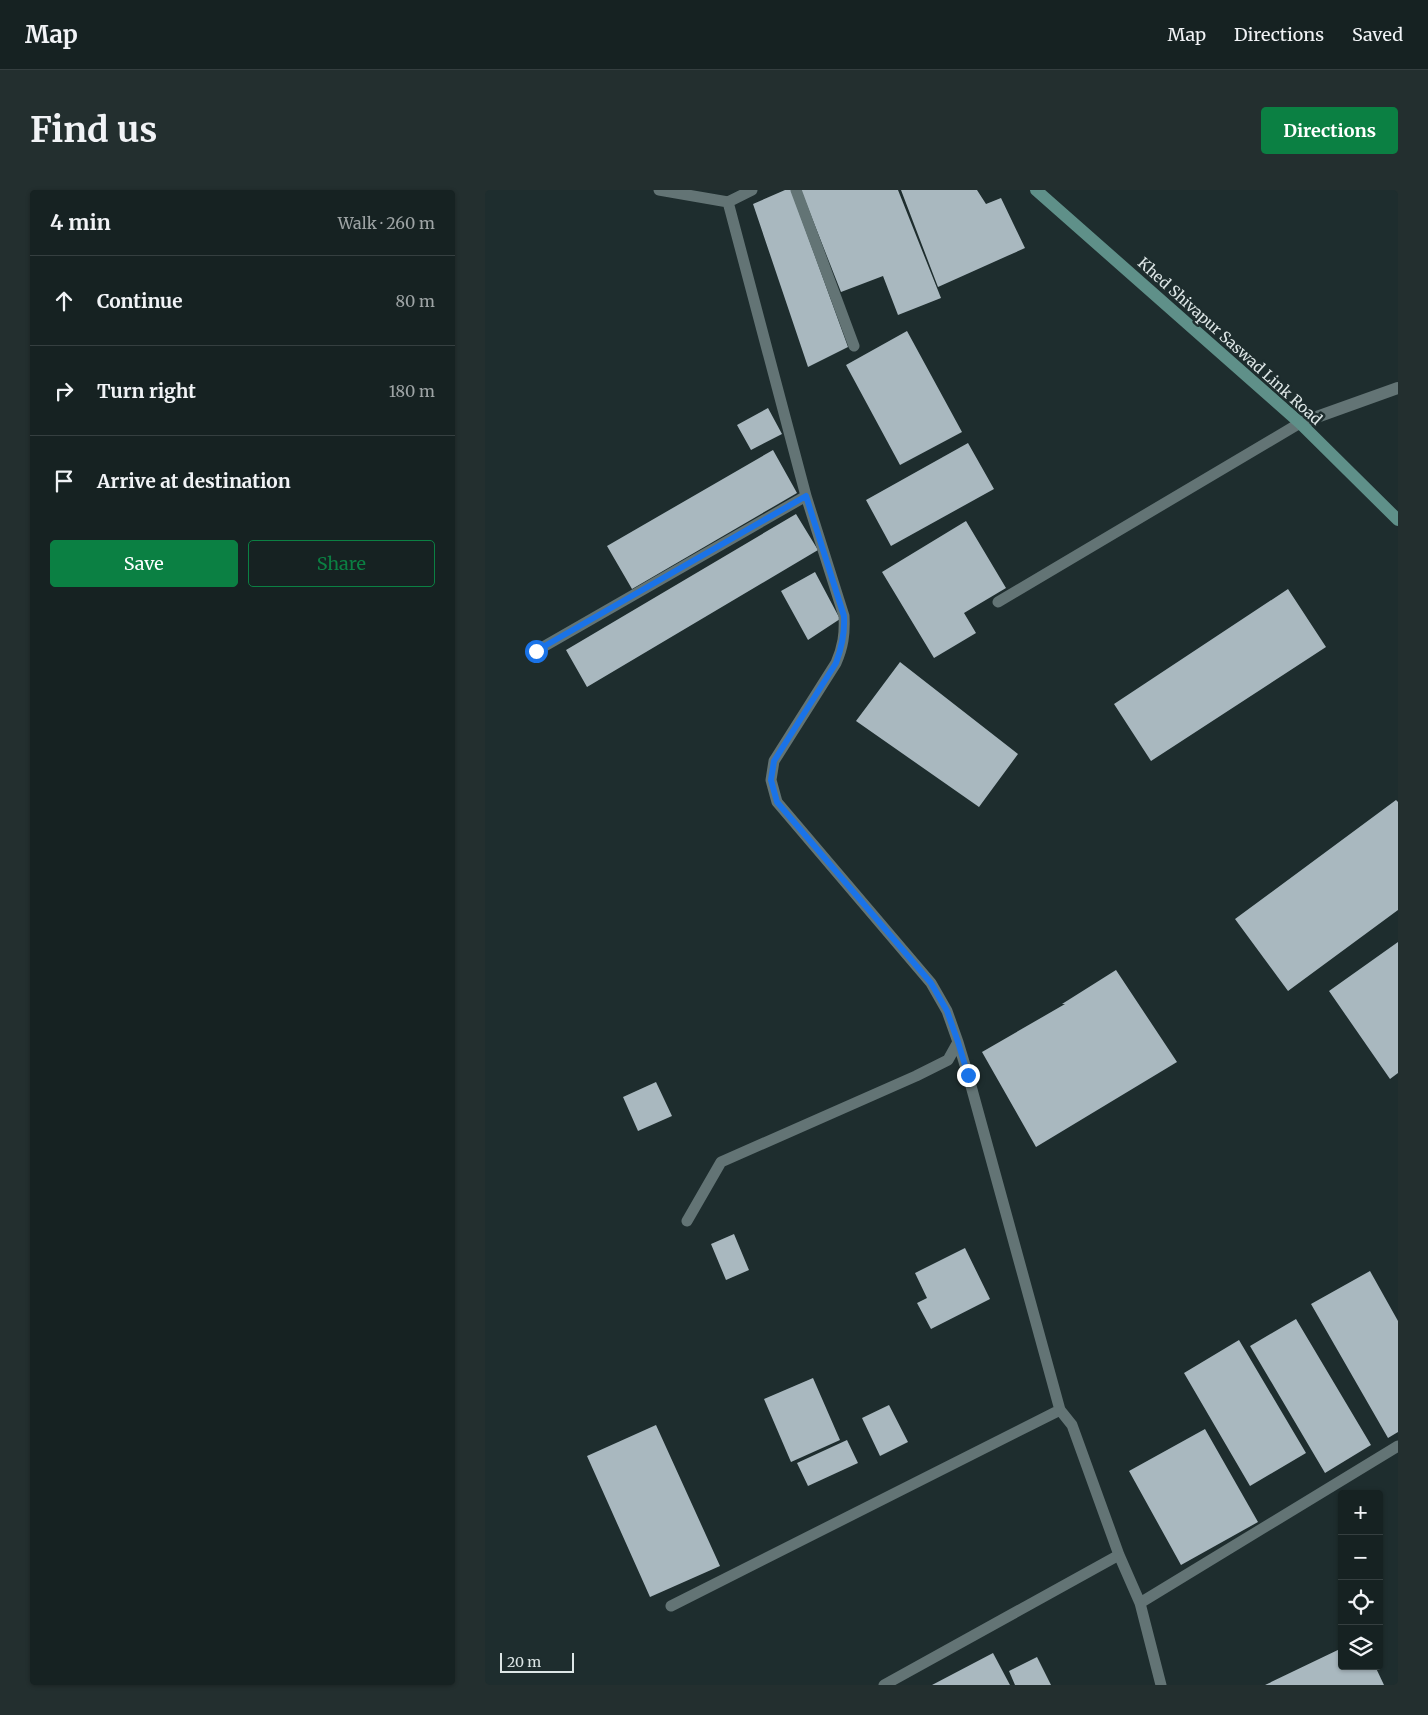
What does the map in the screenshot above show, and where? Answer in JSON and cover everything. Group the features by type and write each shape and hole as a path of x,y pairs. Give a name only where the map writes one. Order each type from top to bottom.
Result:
{"main road":[{"name":"Khed Shivapur Saswad Link Road","path":"1036,190 1300,423 1398,520"}],"street":[{"path":"1300,423 1398,388"}],"lane":[{"path":"659,190 728,202 751,190"},
{"path":"796,190 854,346"},
{"path":"728,202 806,496 844,616 845,632 843,646 836,663 774,761 771,780 777,802 931,983 947,1011 958,1042 1060,1410 1072,1425 1119,1555 1140,1603 1161,1685"},
{"path":"998,602 1300,423"},
{"path":"536,651 806,496"},
{"path":"687,1221 721,1162 924,1072 947,1060 958,1042"},
{"path":"671,1606 1060,1410"},
{"path":"1140,1603 1398,1446"},
{"path":"884,1685 1119,1555"}],"building":[{"path":"785,190 791,190 848,347 808,367 753,204"},
{"path":"801,190 898,190 941,298 898,315 883,276 841,292"},
{"path":"901,190 977,190 986,204 1001,198 1025,248 938,287"},
{"path":"907,331 962,432 900,465 846,365"},
{"path":"768,408 782,434 751,450 737,425"},
{"path":"968,443 994,489 891,546 866,500"},
{"path":"773,450 797,493 632,589 607,546"},
{"path":"796,514 818,550 587,687 566,650"},
{"path":"966,521 1006,588 964,613 976,633 934,658 882,572"},
{"path":"815,572 840,619 808,640 781,591"},
{"path":"1288,589 1326,647 1151,761 1114,704"},
{"path":"900,662 1018,754 979,807 856,721"},
{"path":"1396,800 1398,802 1398,910 1288,991 1235,919"},
{"path":"1398,942 1398,1073 1390,1079 1329,991"},
{"path":"1116,970 1177,1062 1036,1147 982,1052 1065,1004 1062,1004"},
{"path":"656,1082 672,1116 638,1131 623,1097"},
{"path":"734,1234 749,1270 726,1280 711,1244"},
{"path":"965,1248 990,1299 931,1329 917,1303 927,1298 915,1273"},
{"path":"1370,1271 1398,1321 1398,1432 1388,1438 1311,1304"},
{"path":"1296,1319 1371,1445 1325,1473 1250,1346"},
{"path":"1239,1340 1306,1453 1250,1486 1184,1373"},
{"path":"813,1378 840,1440 791,1462 764,1399"},
{"path":"889,1405 908,1442 880,1456 862,1418"},
{"path":"656,1425 720,1566 650,1597 587,1456"},
{"path":"1205,1429 1258,1522 1181,1565 1129,1471"},
{"path":"847,1440 858,1463 808,1486 797,1463"},
{"path":"1338,1650 1338,1670 1377,1670 1384,1685 1265,1685"},
{"path":"993,1653 1010,1685 932,1685"},
{"path":"1037,1657 1051,1685 1015,1685 1009,1671"}],"route":[{"path":"536,651 806,496 844,616 845,632 843,646 836,663 774,761 771,780 777,802 931,983 947,1011 968,1075"}]}
